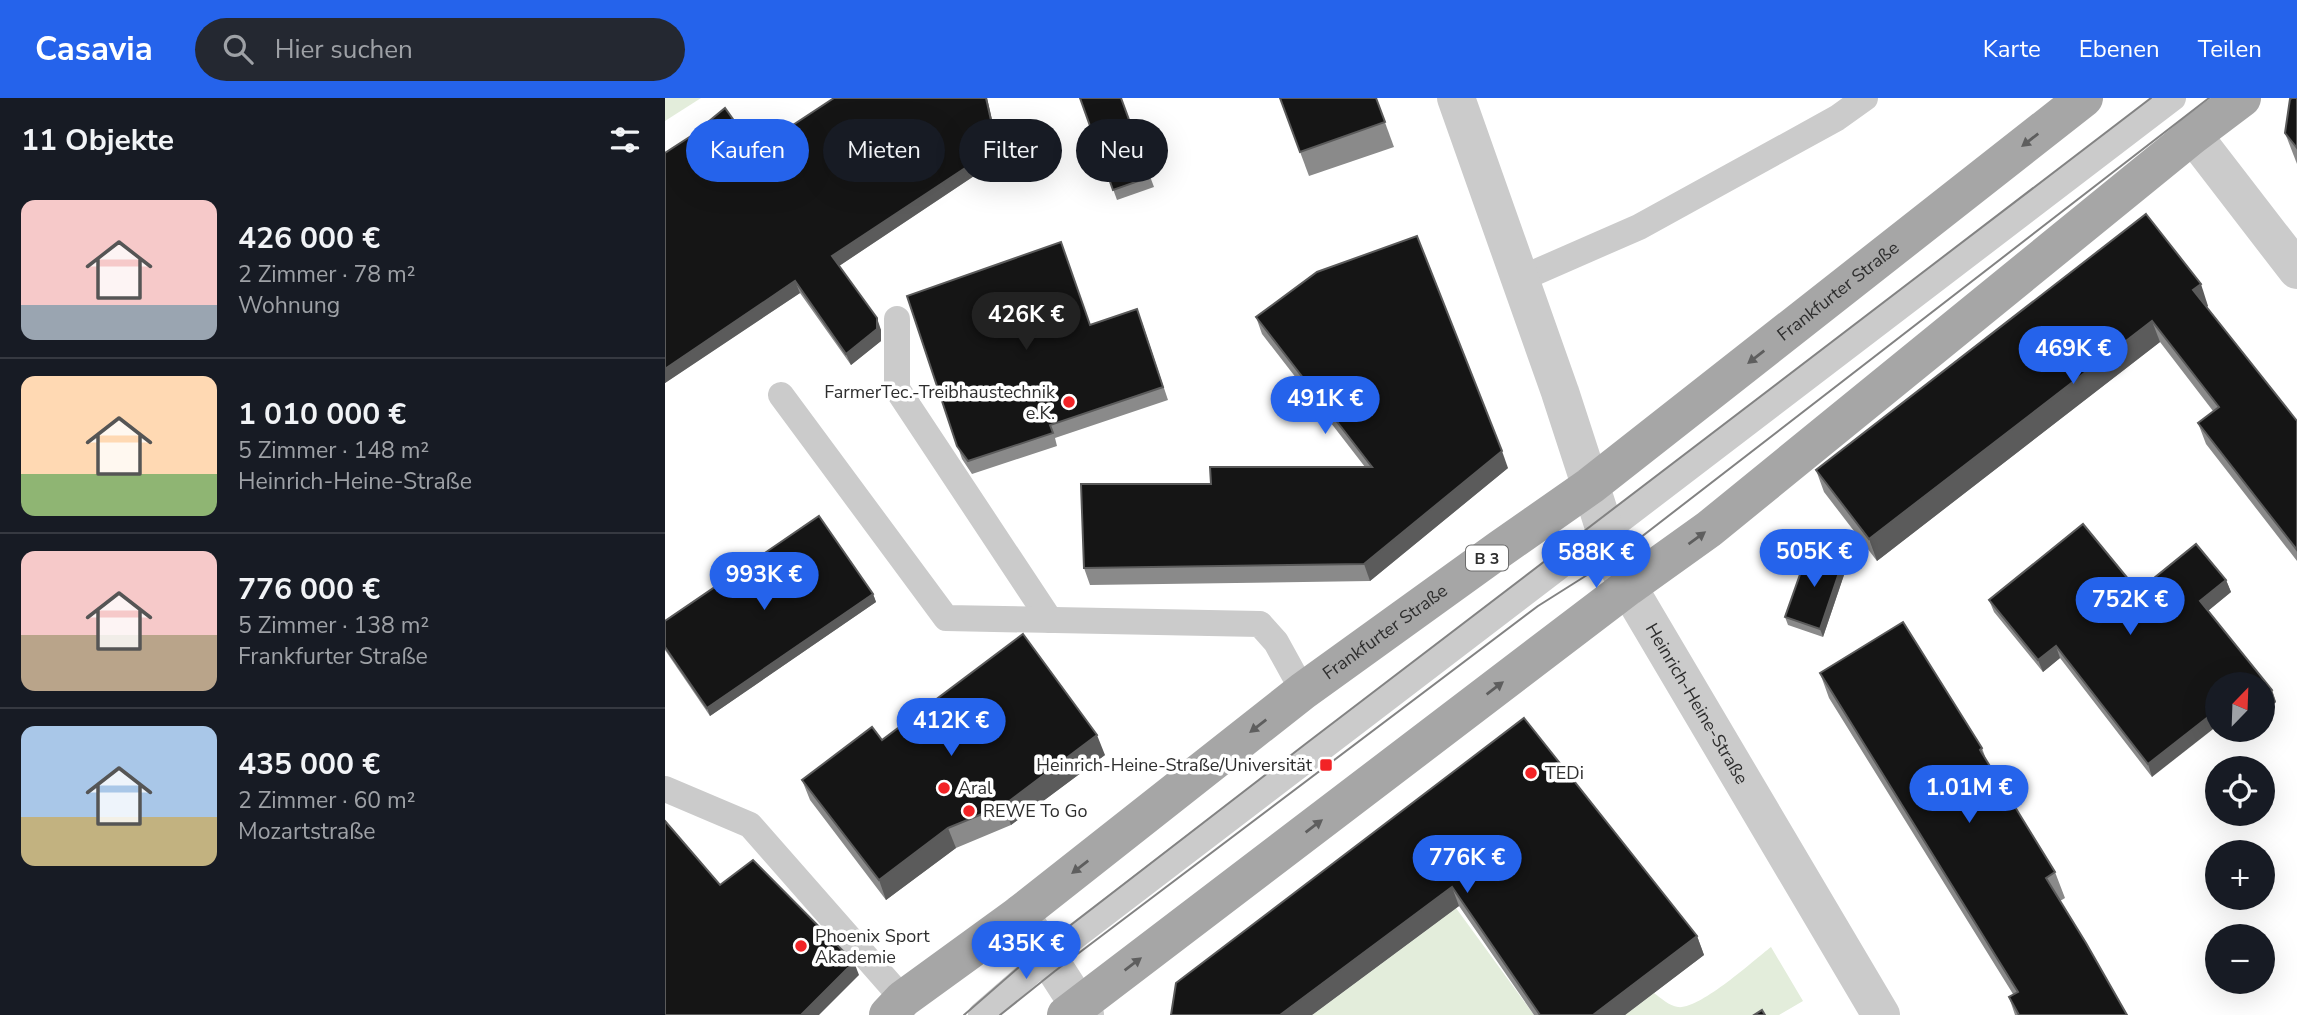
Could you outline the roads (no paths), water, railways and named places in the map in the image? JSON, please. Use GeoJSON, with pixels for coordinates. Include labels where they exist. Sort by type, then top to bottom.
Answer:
{"type":"FeatureCollection","features":[{"type":"Feature","properties":{"kind":"main road","name":"Frankfurter Straße"},"geometry":{"type":"LineString","coordinates":[[896,1007],[1020,914],[1303,691],[1590,486],[2084,98]]}},
{"type":"Feature","properties":{"kind":"main road"},"geometry":{"type":"LineString","coordinates":[[1076,1012],[1628,587],[1709,529],[2242,98]]}},
{"type":"Feature","properties":{"kind":"street","name":"Heinrich-Heine-Straße"},"geometry":{"type":"LineString","coordinates":[[1456,98],[1560,392],[1605,532],[1628,587],[1881,1015]]}},
{"type":"Feature","properties":{"kind":"street"},"geometry":{"type":"LineString","coordinates":[[2193,135],[2297,270]]}},
{"type":"Feature","properties":{"kind":"street"},"geometry":{"type":"LineString","coordinates":[[1020,914],[1076,1012]]}},
{"type":"Feature","properties":{"kind":"lane"},"geometry":{"type":"LineString","coordinates":[[1520,279],[1639,227],[1837,118],[1864,98]]}},
{"type":"Feature","properties":{"kind":"lane"},"geometry":{"type":"LineString","coordinates":[[981,1015],[1047,958],[2173,98]]}},
{"type":"Feature","properties":{"kind":"lane"},"geometry":{"type":"LineString","coordinates":[[897,319],[897,389],[1050,620]]}},
{"type":"Feature","properties":{"kind":"lane"},"geometry":{"type":"LineString","coordinates":[[781,395],[946,618],[1260,624],[1276,642],[1303,691]]}},
{"type":"Feature","properties":{"kind":"lane"},"geometry":{"type":"LineString","coordinates":[[665,789],[750,825],[896,1007]]}},
{"type":"Feature","properties":{"kind":"tram line"},"geometry":{"type":"LineString","coordinates":[[964,1015],[1041,948],[2151,98]]}},
{"type":"Feature","properties":{"kind":"tram line"},"geometry":{"type":"LineString","coordinates":[[1000,1015],[1538,606],[1614,558],[2209,98]]}},
{"type":"Feature","properties":{"kind":"place","name":"FarmerTec.-Treibhaustechnik e.K."},"geometry":{"type":"Point","coordinates":[1069,402]}},
{"type":"Feature","properties":{"kind":"place","name":"Heinrich-Heine-Straße/Universität"},"geometry":{"type":"Point","coordinates":[1326,765]}},
{"type":"Feature","properties":{"kind":"place","name":"TEDi"},"geometry":{"type":"Point","coordinates":[1531,773]}},
{"type":"Feature","properties":{"kind":"place","name":"Aral"},"geometry":{"type":"Point","coordinates":[944,788]}},
{"type":"Feature","properties":{"kind":"place","name":"REWE To Go"},"geometry":{"type":"Point","coordinates":[969,811]}},
{"type":"Feature","properties":{"kind":"place","name":"Phoenix Sport Akademie"},"geometry":{"type":"Point","coordinates":[801,946]}}]}
